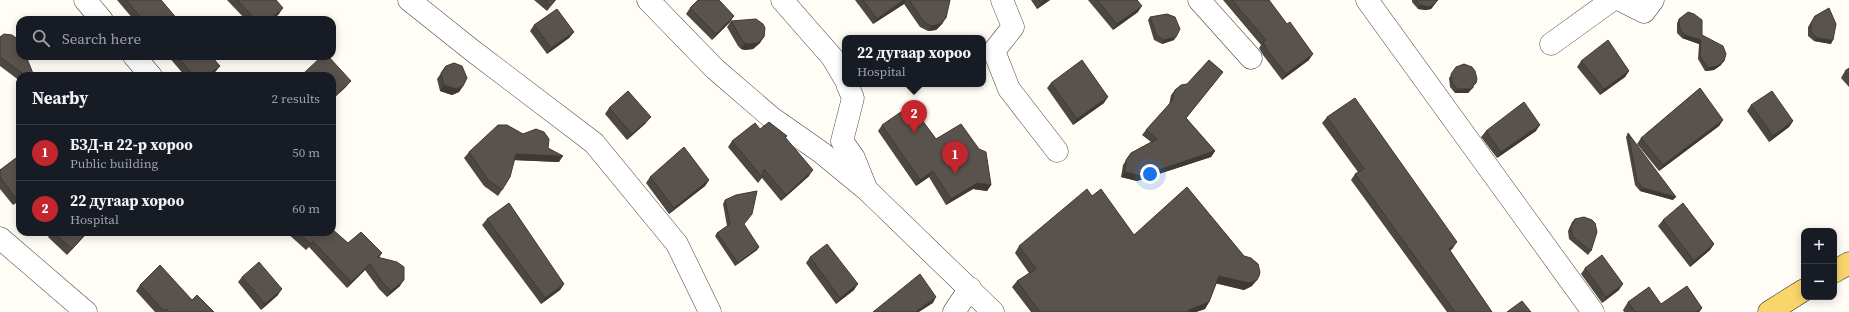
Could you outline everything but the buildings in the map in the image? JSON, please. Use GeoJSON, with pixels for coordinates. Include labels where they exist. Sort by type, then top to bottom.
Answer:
{"type":"FeatureCollection","features":[{"type":"Feature","properties":{"kind":"main road"},"geometry":{"type":"LineString","coordinates":[[1837,270],[1849,263]]}},
{"type":"Feature","properties":{"kind":"main road"},"geometry":{"type":"LineString","coordinates":[[1769,312],[1801,292]]}},
{"type":"Feature","properties":{"kind":"street"},"geometry":{"type":"LineString","coordinates":[[85,0],[99,16]]}},
{"type":"Feature","properties":{"kind":"street"},"geometry":{"type":"LineString","coordinates":[[409,0],[473,51],[594,143],[677,244],[710,312]]}},
{"type":"Feature","properties":{"kind":"street"},"geometry":{"type":"LineString","coordinates":[[648,0],[721,74],[772,118],[822,153],[867,190],[970,288],[993,312]]}},
{"type":"Feature","properties":{"kind":"street"},"geometry":{"type":"LineString","coordinates":[[782,0],[832,57],[842,74]]}},
{"type":"Feature","properties":{"kind":"street"},"geometry":{"type":"LineString","coordinates":[[1002,0],[1013,27],[994,51],[1009,89],[1057,151]]}},
{"type":"Feature","properties":{"kind":"street"},"geometry":{"type":"LineString","coordinates":[[1199,0],[1251,58]]}},
{"type":"Feature","properties":{"kind":"street"},"geometry":{"type":"LineString","coordinates":[[1367,0],[1593,312]]}},
{"type":"Feature","properties":{"kind":"street"},"geometry":{"type":"LineString","coordinates":[[1551,44],[1612,0]]}},
{"type":"Feature","properties":{"kind":"street"},"geometry":{"type":"LineString","coordinates":[[1620,0],[1644,12],[1653,0]]}},
{"type":"Feature","properties":{"kind":"street"},"geometry":{"type":"LineString","coordinates":[[137,60],[148,72]]}},
{"type":"Feature","properties":{"kind":"street"},"geometry":{"type":"LineString","coordinates":[[848,87],[853,98],[842,141],[854,158],[867,190]]}},
{"type":"Feature","properties":{"kind":"street"},"geometry":{"type":"LineString","coordinates":[[0,238],[86,312]]}},
{"type":"Feature","properties":{"kind":"street"},"geometry":{"type":"LineString","coordinates":[[954,312],[970,288]]}},
{"type":"Feature","properties":{"kind":"place","name":"22 дугаар хороо"},"geometry":{"type":"Point","coordinates":[914,133]}},
{"type":"Feature","properties":{"kind":"place","name":"БЗД-н 22-р хороо"},"geometry":{"type":"Point","coordinates":[955,174]}}]}
